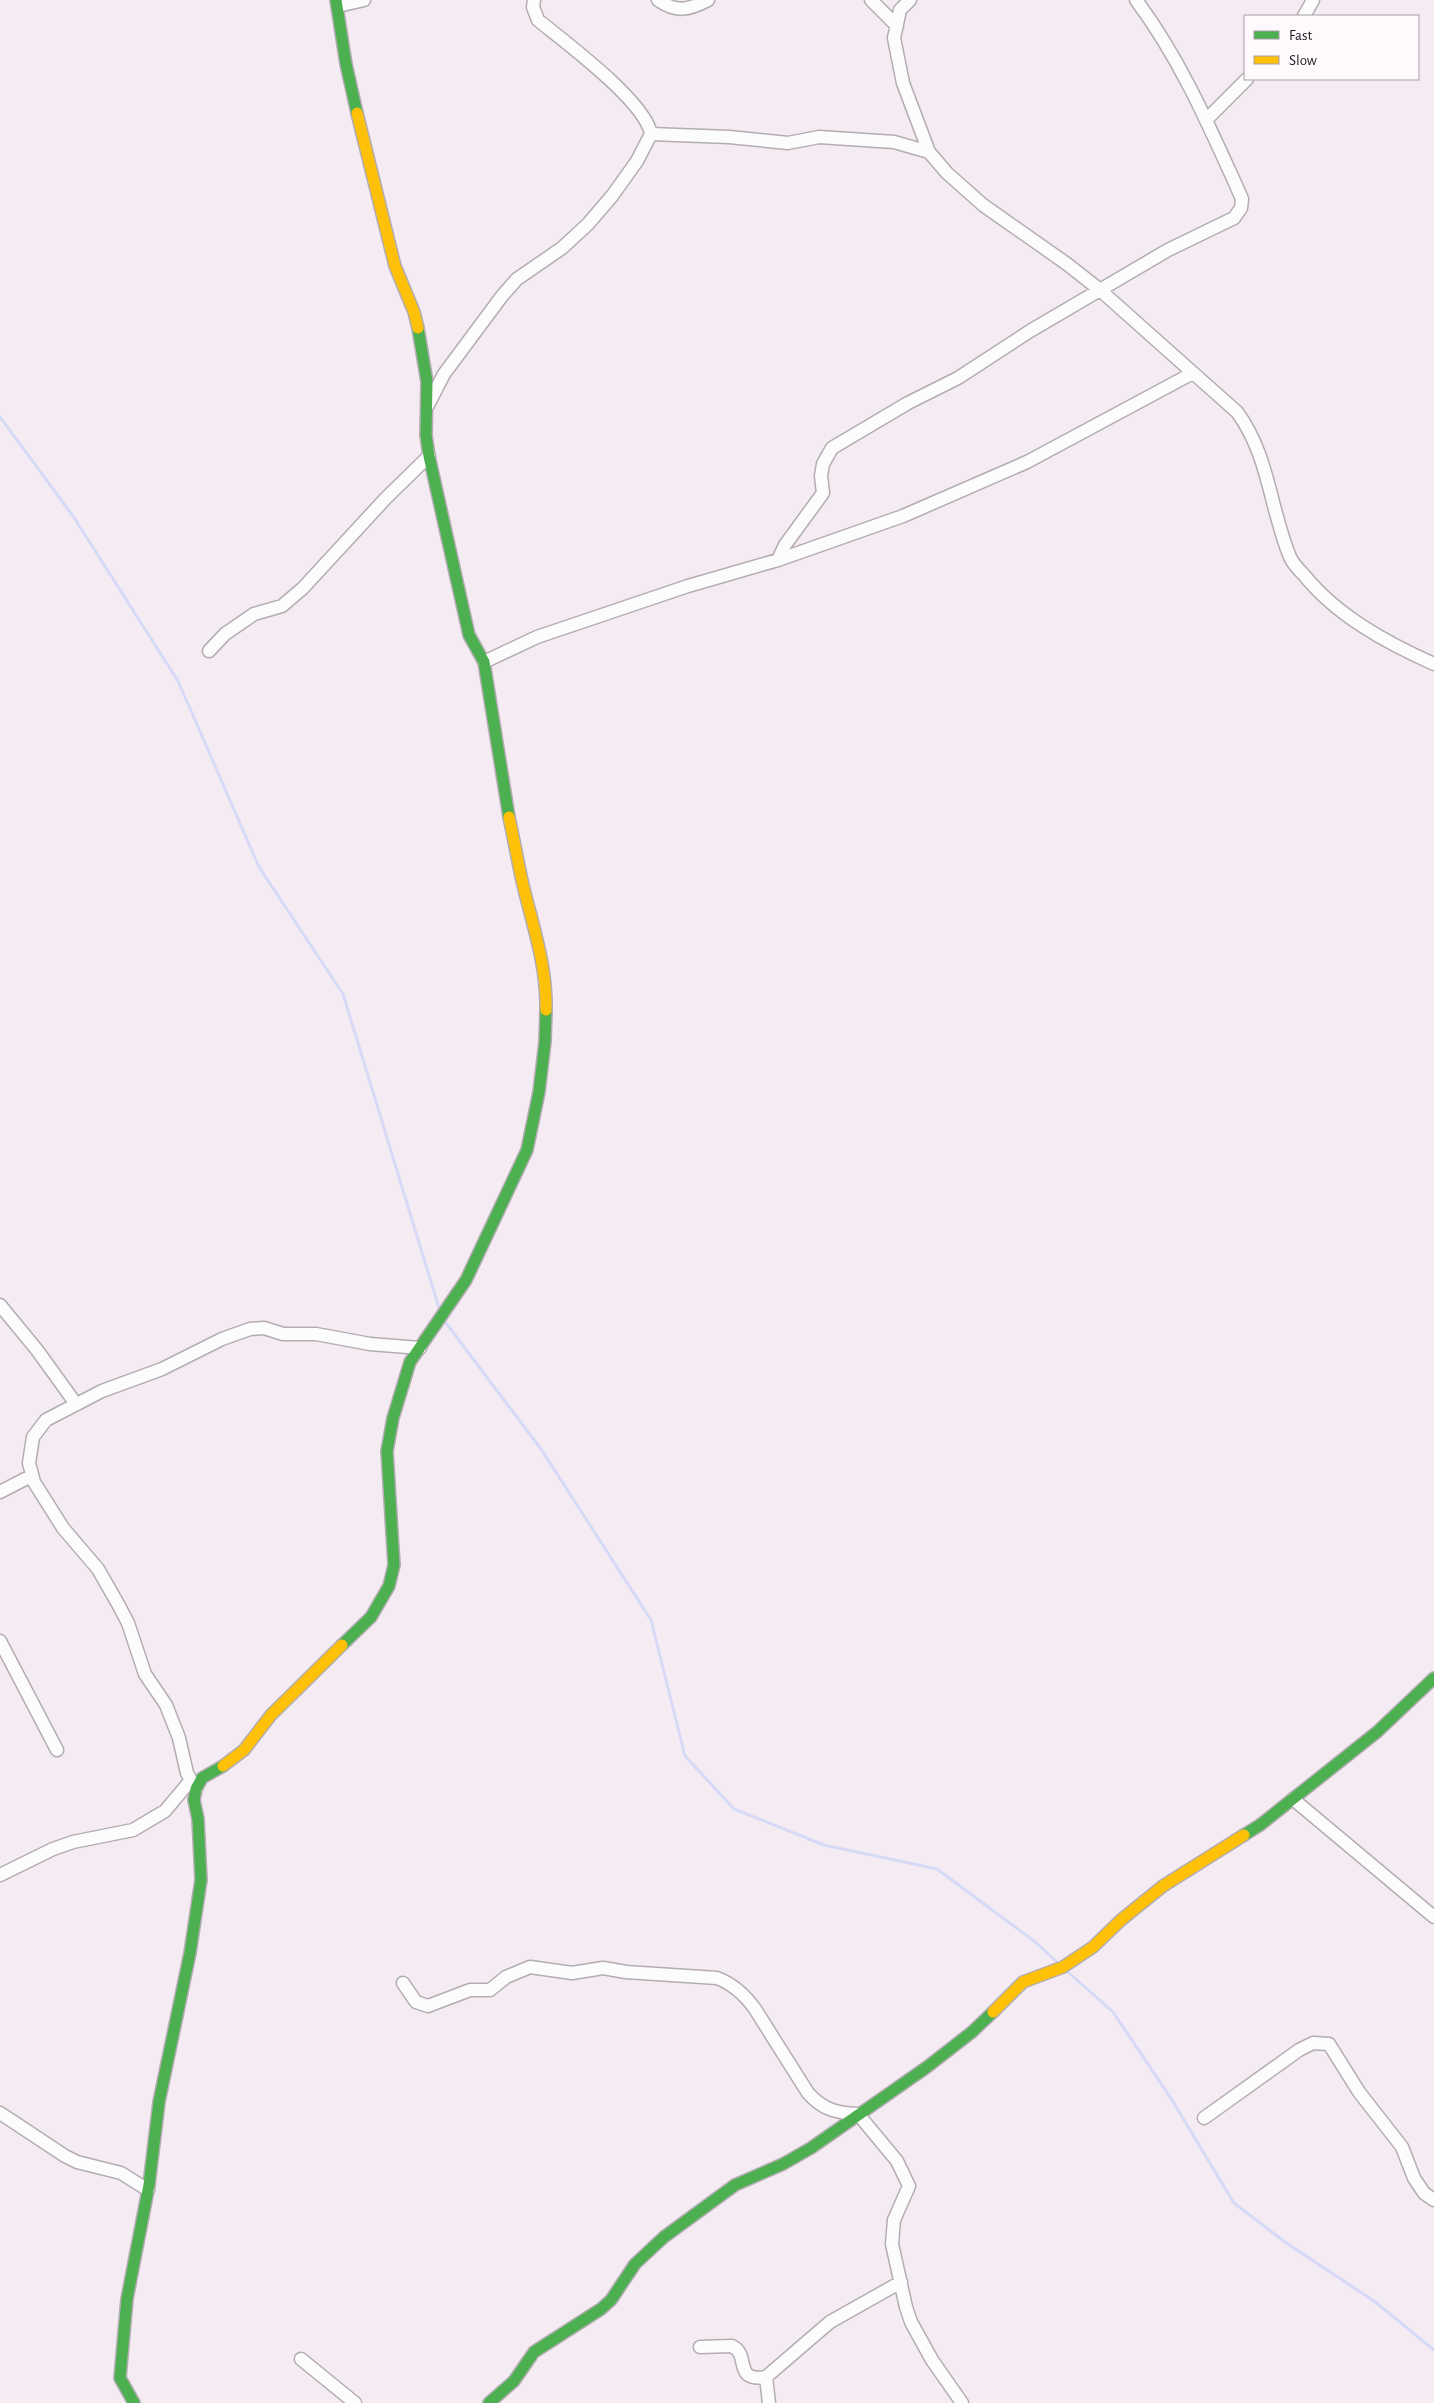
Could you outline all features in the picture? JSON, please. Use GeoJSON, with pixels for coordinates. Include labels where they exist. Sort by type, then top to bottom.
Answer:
{"type":"FeatureCollection","features":[{"type":"Feature","properties":{"kind":"street"},"geometry":{"type":"LineString","coordinates":[[0,1875],[53,1849],[73,1842],[133,1830],[165,1811],[194,1784],[232,1761],[244,1750],[271,1715],[371,1617],[381,1603],[389,1586],[394,1565],[388,1451],[393,1418],[401,1391],[410,1362],[466,1280],[527,1150],[539,1092],[545,1042],[546,993],[539,946],[523,885],[505,798],[484,662],[468,634],[429,456],[426,435],[428,405],[422,343],[414,312],[395,266],[346,64],[337,3],[364,0]]}},
{"type":"Feature","properties":{"kind":"street"},"geometry":{"type":"LineString","coordinates":[[428,405],[444,374],[502,296],[517,279],[562,248],[588,224],[612,196],[637,161],[651,134],[648,121],[621,90],[538,20],[533,7],[534,0]]}},
{"type":"Feature","properties":{"kind":"street"},"geometry":{"type":"LineString","coordinates":[[658,0],[665,5],[680,10],[693,8],[708,0]]}},
{"type":"Feature","properties":{"kind":"street"},"geometry":{"type":"LineString","coordinates":[[871,0],[897,26]]}},
{"type":"Feature","properties":{"kind":"street"},"geometry":{"type":"LineString","coordinates":[[910,0],[900,10],[894,38],[903,83],[928,152],[947,173],[982,205],[1059,258],[1100,290],[1191,374],[1237,412],[1246,424],[1262,458],[1290,559],[1315,589],[1343,612],[1394,646],[1434,664]]}},
{"type":"Feature","properties":{"kind":"street"},"geometry":{"type":"LineString","coordinates":[[778,560],[785,544],[823,493],[821,476],[823,464],[832,448],[908,403],[958,378],[1030,331],[1168,250],[1220,227],[1234,218],[1241,208],[1242,199],[1187,80],[1156,27],[1136,0]]}},
{"type":"Feature","properties":{"kind":"street"},"geometry":{"type":"LineString","coordinates":[[1305,15],[1313,0]]}},
{"type":"Feature","properties":{"kind":"street"},"geometry":{"type":"LineString","coordinates":[[1206,120],[1246,80]]}},
{"type":"Feature","properties":{"kind":"street"},"geometry":{"type":"LineString","coordinates":[[651,134],[729,137],[788,143],[819,137],[894,142],[928,152]]}},
{"type":"Feature","properties":{"kind":"street"},"geometry":{"type":"LineString","coordinates":[[484,662],[537,637],[688,586],[778,560],[903,516],[1027,462],[1191,374]]}},
{"type":"Feature","properties":{"kind":"street"},"geometry":{"type":"LineString","coordinates":[[209,651],[225,634],[254,614],[282,606],[296,594],[386,498],[429,456]]}},
{"type":"Feature","properties":{"kind":"street"},"geometry":{"type":"LineString","coordinates":[[0,1304],[37,1350],[76,1404]]}},
{"type":"Feature","properties":{"kind":"street"},"geometry":{"type":"LineString","coordinates":[[134,2403],[120,2378],[127,2299],[148,2190],[159,2102],[190,1953],[200,1880],[198,1819],[194,1800],[194,1784],[170,1715],[159,1693],[145,1674],[125,1617],[98,1569],[63,1528],[43,1499],[31,1476],[29,1463],[33,1438],[46,1420],[76,1404],[102,1391],[177,1363],[222,1338],[250,1329],[264,1328],[284,1334],[316,1334],[370,1344],[420,1348]]}},
{"type":"Feature","properties":{"kind":"street"},"geometry":{"type":"LineString","coordinates":[[0,1492],[31,1476]]}},
{"type":"Feature","properties":{"kind":"street"},"geometry":{"type":"LineString","coordinates":[[0,1641],[57,1750]]}},
{"type":"Feature","properties":{"kind":"street"},"geometry":{"type":"LineString","coordinates":[[489,2403],[514,2380],[530,2357],[545,2343],[601,2309],[611,2300],[635,2264],[664,2237],[735,2185],[805,2152],[928,2067],[972,2032],[1023,1982],[1037,1975],[1063,1967],[1071,1962],[1093,1947],[1121,1920],[1163,1886],[1260,1825],[1342,1757],[1377,1732],[1434,1678]]}},
{"type":"Feature","properties":{"kind":"street"},"geometry":{"type":"LineString","coordinates":[[1293,1799],[1434,1917]]}},
{"type":"Feature","properties":{"kind":"street"},"geometry":{"type":"LineString","coordinates":[[403,1983],[416,2002],[428,2006],[470,1990],[490,1990],[506,1977],[530,1967],[572,1973],[603,1968],[626,1972],[717,1978],[727,1982],[747,1999],[808,2094],[818,2104],[829,2110],[858,2114],[897,2161],[909,2186],[894,2220],[892,2244],[911,2322],[932,2360],[962,2403]]}},
{"type":"Feature","properties":{"kind":"street"},"geometry":{"type":"LineString","coordinates":[[1204,2118],[1299,2050],[1313,2043],[1329,2044],[1359,2092],[1402,2147],[1424,2193],[1434,2200]]}},
{"type":"Feature","properties":{"kind":"street"},"geometry":{"type":"LineString","coordinates":[[0,2113],[77,2162],[121,2174],[148,2190]]}},
{"type":"Feature","properties":{"kind":"street"},"geometry":{"type":"LineString","coordinates":[[700,2347],[732,2346],[740,2353],[744,2371],[748,2376],[766,2377],[830,2322],[901,2282]]}},
{"type":"Feature","properties":{"kind":"street"},"geometry":{"type":"LineString","coordinates":[[301,2359],[355,2403]]}},
{"type":"Feature","properties":{"kind":"street"},"geometry":{"type":"LineString","coordinates":[[766,2377],[769,2403]]}},
{"type":"Feature","properties":{"kind":"waterway"},"geometry":{"type":"LineString","coordinates":[[0,417],[73,516],[178,681],[259,867],[343,994],[439,1308]]}},
{"type":"Feature","properties":{"kind":"waterway"},"geometry":{"type":"LineString","coordinates":[[446,1323],[541,1449],[651,1620],[685,1756],[734,1809],[824,1845],[937,1869],[1034,1941],[1056,1961]]}},
{"type":"Feature","properties":{"kind":"waterway"},"geometry":{"type":"LineString","coordinates":[[1068,1972],[1113,2012],[1172,2100],[1234,2203],[1285,2242],[1374,2301],[1434,2350]]}},
{"type":"Feature","properties":{"kind":"traffic: fast"},"geometry":{"type":"LineString","coordinates":[[336,0],[346,64],[357,113]]}},
{"type":"Feature","properties":{"kind":"traffic: fast"},"geometry":{"type":"LineString","coordinates":[[418,328],[427,382],[426,435],[429,456],[469,635],[484,662],[509,817]]}},
{"type":"Feature","properties":{"kind":"traffic: fast"},"geometry":{"type":"LineString","coordinates":[[342,1645],[371,1617],[389,1586],[394,1565],[387,1451],[393,1418],[410,1362],[466,1280],[527,1150],[539,1092],[545,1042],[546,1010]]}},
{"type":"Feature","properties":{"kind":"traffic: fast"},"geometry":{"type":"LineString","coordinates":[[1244,1835],[1260,1825],[1377,1732],[1434,1678]]}},
{"type":"Feature","properties":{"kind":"traffic: fast"},"geometry":{"type":"LineString","coordinates":[[134,2403],[120,2378],[127,2299],[149,2185],[159,2102],[190,1953],[201,1880],[198,1819],[194,1800],[196,1789],[202,1778],[223,1766]]}},
{"type":"Feature","properties":{"kind":"traffic: fast"},"geometry":{"type":"LineString","coordinates":[[489,2403],[514,2381],[534,2352],[601,2309],[611,2300],[635,2264],[664,2237],[735,2185],[783,2164],[811,2148],[927,2067],[972,2032],[993,2012]]}},
{"type":"Feature","properties":{"kind":"traffic: slow"},"geometry":{"type":"LineString","coordinates":[[357,113],[395,266],[414,312],[418,328]]}},
{"type":"Feature","properties":{"kind":"traffic: slow"},"geometry":{"type":"LineString","coordinates":[[509,817],[542,962],[546,1010]]}},
{"type":"Feature","properties":{"kind":"traffic: slow"},"geometry":{"type":"LineString","coordinates":[[223,1766],[244,1750],[271,1715],[342,1645]]}},
{"type":"Feature","properties":{"kind":"traffic: slow"},"geometry":{"type":"LineString","coordinates":[[993,2012],[1023,1982],[1063,1967],[1093,1947],[1121,1920],[1163,1886],[1244,1835]]}}]}
